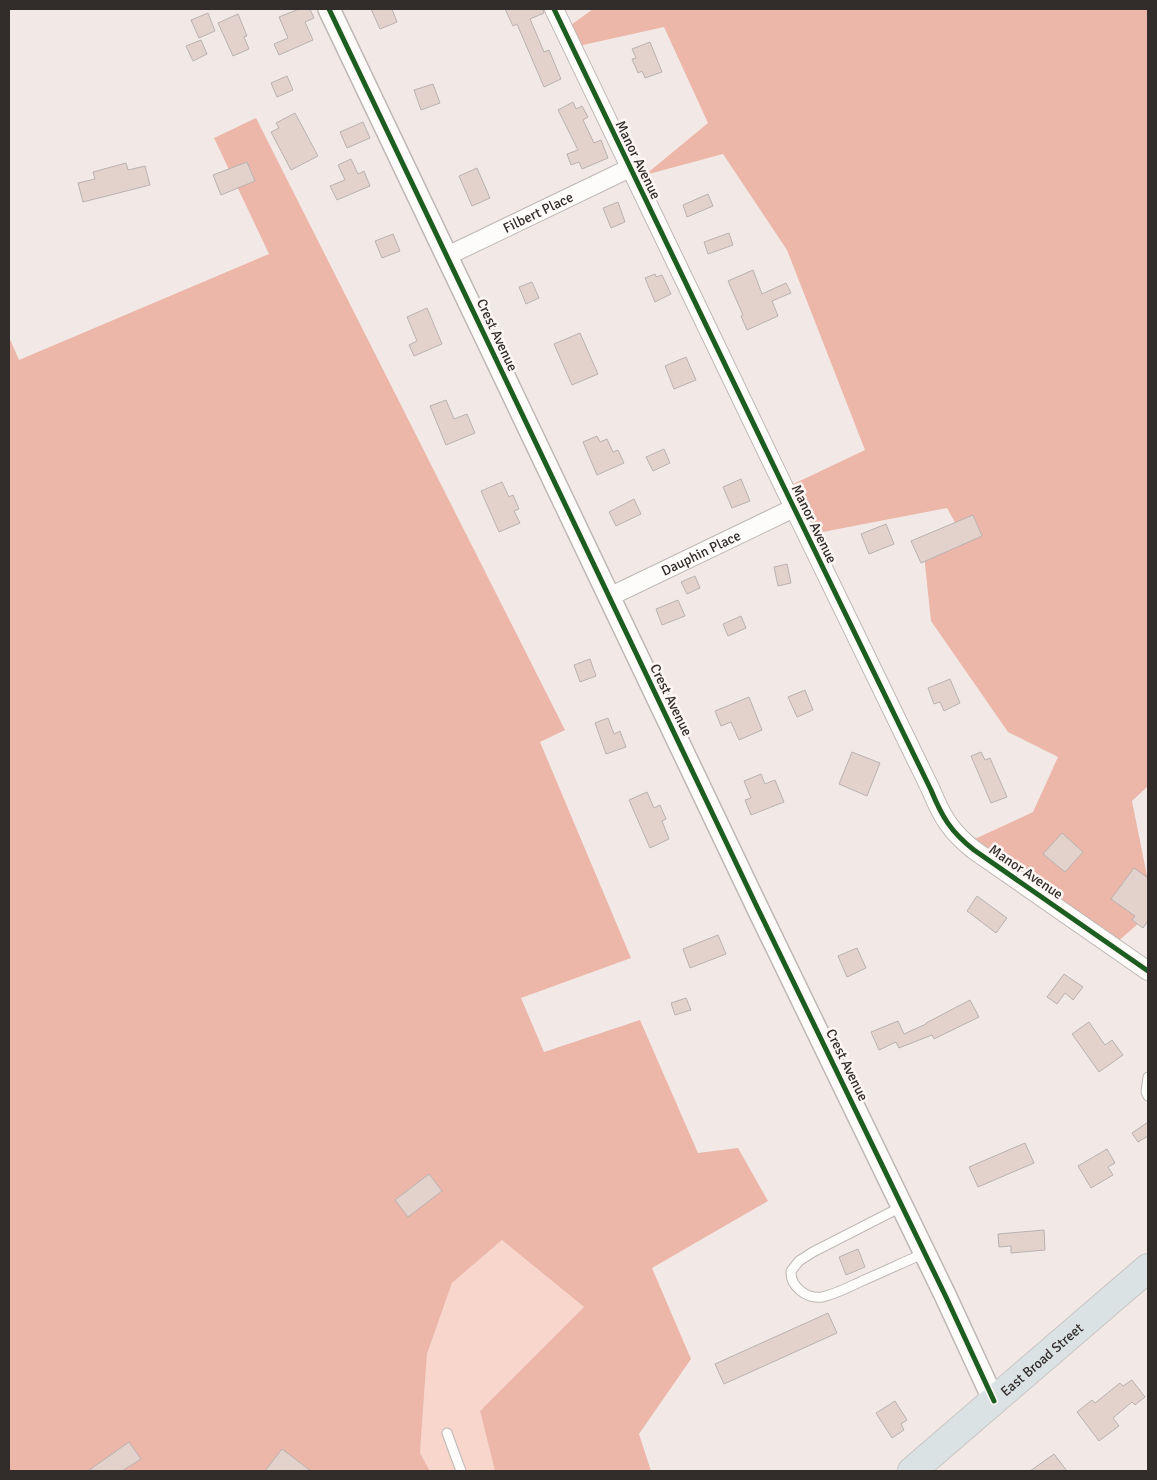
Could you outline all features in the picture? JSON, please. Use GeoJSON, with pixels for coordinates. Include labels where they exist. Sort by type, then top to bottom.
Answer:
{"type":"FeatureCollection","features":[{"type":"Feature","properties":{"kind":"main road","name":"East Broad Street"},"geometry":{"type":"LineString","coordinates":[[912,1471],[1148,1268]]}},
{"type":"Feature","properties":{"kind":"street","name":"Crest Avenue"},"geometry":{"type":"LineString","coordinates":[[329,9],[758,909],[925,1252],[994,1400]]}},
{"type":"Feature","properties":{"kind":"street","name":"Manor Avenue"},"geometry":{"type":"LineString","coordinates":[[554,9],[939,810],[959,838],[974,850],[1148,971]]}},
{"type":"Feature","properties":{"kind":"street","name":"Filbert Place"},"geometry":{"type":"LineString","coordinates":[[447,256],[630,168]]}},
{"type":"Feature","properties":{"kind":"street","name":"Dauphin Place"},"geometry":{"type":"LineString","coordinates":[[609,597],[794,508]]}},
{"type":"Feature","properties":{"kind":"lane"},"geometry":{"type":"LineString","coordinates":[[1148,1077],[1146,1092],[1148,1096]]}},
{"type":"Feature","properties":{"kind":"lane"},"geometry":{"type":"LineString","coordinates":[[903,1206],[799,1261],[791,1271],[792,1282],[810,1296],[820,1297],[836,1293],[925,1252]]}},
{"type":"Feature","properties":{"kind":"lane"},"geometry":{"type":"LineString","coordinates":[[447,1433],[461,1471]]}},
{"type":"Feature","properties":{"kind":"shaded area"},"geometry":{"type":"Polygon","coordinates":[[[593,9],[1148,9],[1148,786],[1132,801],[1148,881],[1148,915],[1107,951],[964,844],[1033,812],[1058,757],[1008,732],[931,621],[923,546],[957,526],[947,508],[807,535],[785,488],[865,450],[787,250],[723,154],[645,175],[708,123],[664,27],[574,47],[564,30],[593,9]]]}},
{"type":"Feature","properties":{"kind":"shaded area"},"geometry":{"type":"Polygon","coordinates":[[[256,118],[565,730],[540,742],[631,958],[521,998],[544,1052],[640,1020],[698,1153],[738,1148],[768,1201],[652,1268],[691,1359],[639,1434],[651,1471],[495,1471],[480,1411],[584,1307],[502,1240],[452,1283],[427,1354],[420,1453],[430,1471],[9,1471],[9,337],[19,360],[269,254],[214,138],[256,118]]]}},
{"type":"Feature","properties":{"kind":"shaded area"},"geometry":{"type":"Polygon","coordinates":[[[502,1240],[584,1307],[480,1411],[495,1471],[430,1471],[420,1453],[427,1354],[452,1283],[502,1240]]]}},
{"type":"Feature","properties":{"kind":"building"},"geometry":{"type":"Polygon","coordinates":[[[299,9],[310,9],[314,18],[305,22],[313,40],[279,55],[274,44],[288,38],[279,17],[299,9]]]}},
{"type":"Feature","properties":{"kind":"building"},"geometry":{"type":"Polygon","coordinates":[[[371,9],[392,9],[397,22],[380,29],[371,9]]]}},
{"type":"Feature","properties":{"kind":"building"},"geometry":{"type":"Polygon","coordinates":[[[505,9],[543,9],[544,13],[530,19],[544,52],[549,50],[561,79],[544,87],[517,24],[513,26],[505,9]]]}},
{"type":"Feature","properties":{"kind":"building"},"geometry":{"type":"Polygon","coordinates":[[[208,13],[215,31],[199,38],[191,20],[208,13]]]}},
{"type":"Feature","properties":{"kind":"building"},"geometry":{"type":"Polygon","coordinates":[[[238,14],[247,36],[244,37],[249,49],[233,56],[218,23],[238,14]]]}},
{"type":"Feature","properties":{"kind":"building"},"geometry":{"type":"Polygon","coordinates":[[[201,40],[207,54],[193,61],[186,46],[201,40]]]}},
{"type":"Feature","properties":{"kind":"building"},"geometry":{"type":"Polygon","coordinates":[[[650,42],[662,72],[645,78],[642,71],[638,73],[632,59],[636,58],[632,49],[650,42]]]}},
{"type":"Feature","properties":{"kind":"building"},"geometry":{"type":"Polygon","coordinates":[[[287,76],[293,90],[277,97],[271,83],[287,76]]]}},
{"type":"Feature","properties":{"kind":"building"},"geometry":{"type":"Polygon","coordinates":[[[433,84],[440,103],[421,110],[414,90],[433,84]]]}},
{"type":"Feature","properties":{"kind":"building"},"geometry":{"type":"Polygon","coordinates":[[[573,102],[576,109],[582,106],[588,117],[583,120],[594,143],[601,140],[608,158],[582,169],[579,162],[571,165],[567,154],[578,150],[558,110],[573,102]]]}},
{"type":"Feature","properties":{"kind":"building"},"geometry":{"type":"Polygon","coordinates":[[[295,113],[318,156],[291,170],[271,132],[279,128],[276,123],[295,113]]]}},
{"type":"Feature","properties":{"kind":"building"},"geometry":{"type":"Polygon","coordinates":[[[363,122],[370,138],[347,148],[340,132],[363,122]]]}},
{"type":"Feature","properties":{"kind":"building"},"geometry":{"type":"Polygon","coordinates":[[[351,159],[358,174],[364,171],[370,186],[337,200],[330,186],[345,180],[338,165],[351,159]]]}},
{"type":"Feature","properties":{"kind":"building"},"geometry":{"type":"Polygon","coordinates":[[[247,162],[255,181],[221,195],[213,175],[247,162]]]}},
{"type":"Feature","properties":{"kind":"building"},"geometry":{"type":"Polygon","coordinates":[[[126,163],[128,170],[145,166],[150,185],[83,202],[78,183],[95,179],[93,172],[126,163]]]}},
{"type":"Feature","properties":{"kind":"building"},"geometry":{"type":"Polygon","coordinates":[[[477,168],[490,198],[472,206],[459,176],[477,168]]]}},
{"type":"Feature","properties":{"kind":"building"},"geometry":{"type":"Polygon","coordinates":[[[708,194],[713,206],[687,217],[683,205],[708,194]]]}},
{"type":"Feature","properties":{"kind":"building"},"geometry":{"type":"Polygon","coordinates":[[[618,202],[625,222],[611,228],[603,208],[618,202]]]}},
{"type":"Feature","properties":{"kind":"building"},"geometry":{"type":"Polygon","coordinates":[[[729,233],[733,245],[708,254],[704,242],[729,233]]]}},
{"type":"Feature","properties":{"kind":"building"},"geometry":{"type":"Polygon","coordinates":[[[393,234],[400,251],[382,258],[375,241],[393,234]]]}},
{"type":"Feature","properties":{"kind":"building"},"geometry":{"type":"Polygon","coordinates":[[[753,270],[762,294],[786,283],[791,293],[772,301],[778,316],[747,330],[741,316],[743,315],[728,281],[753,270]]]}},
{"type":"Feature","properties":{"kind":"building"},"geometry":{"type":"Polygon","coordinates":[[[655,274],[656,277],[662,275],[671,294],[655,302],[645,278],[655,274]]]}},
{"type":"Feature","properties":{"kind":"building"},"geometry":{"type":"Polygon","coordinates":[[[532,282],[539,298],[526,304],[519,287],[532,282]]]}},
{"type":"Feature","properties":{"kind":"building"},"geometry":{"type":"Polygon","coordinates":[[[427,308],[442,344],[414,356],[409,345],[417,341],[407,317],[427,308]]]}},
{"type":"Feature","properties":{"kind":"building"},"geometry":{"type":"Polygon","coordinates":[[[580,333],[598,374],[572,385],[554,344],[580,333]]]}},
{"type":"Feature","properties":{"kind":"building"},"geometry":{"type":"Polygon","coordinates":[[[686,357],[696,380],[674,389],[665,366],[686,357]]]}},
{"type":"Feature","properties":{"kind":"building"},"geometry":{"type":"Polygon","coordinates":[[[446,400],[454,419],[467,414],[475,433],[446,445],[430,406],[446,400]]]}},
{"type":"Feature","properties":{"kind":"building"},"geometry":{"type":"Polygon","coordinates":[[[597,436],[600,442],[607,439],[613,452],[618,450],[624,463],[597,475],[583,442],[597,436]]]}},
{"type":"Feature","properties":{"kind":"building"},"geometry":{"type":"Polygon","coordinates":[[[664,449],[670,463],[653,471],[646,457],[664,449]]]}},
{"type":"Feature","properties":{"kind":"building"},"geometry":{"type":"Polygon","coordinates":[[[741,479],[750,501],[732,508],[723,487],[741,479]]]}},
{"type":"Feature","properties":{"kind":"building"},"geometry":{"type":"Polygon","coordinates":[[[502,482],[509,497],[513,495],[519,509],[514,511],[520,523],[499,532],[481,491],[502,482]]]}},
{"type":"Feature","properties":{"kind":"building"},"geometry":{"type":"Polygon","coordinates":[[[634,499],[641,514],[616,526],[609,512],[634,499]]]}},
{"type":"Feature","properties":{"kind":"building"},"geometry":{"type":"Polygon","coordinates":[[[973,515],[982,536],[921,563],[911,541],[973,515]]]}},
{"type":"Feature","properties":{"kind":"building"},"geometry":{"type":"Polygon","coordinates":[[[886,524],[894,544],[869,554],[861,534],[886,524]]]}},
{"type":"Feature","properties":{"kind":"building"},"geometry":{"type":"Polygon","coordinates":[[[787,564],[791,583],[778,586],[774,567],[787,564]]]}},
{"type":"Feature","properties":{"kind":"building"},"geometry":{"type":"Polygon","coordinates":[[[695,576],[700,588],[687,594],[681,582],[695,576]]]}},
{"type":"Feature","properties":{"kind":"building"},"geometry":{"type":"Polygon","coordinates":[[[678,600],[685,616],[662,625],[656,609],[678,600]]]}},
{"type":"Feature","properties":{"kind":"building"},"geometry":{"type":"Polygon","coordinates":[[[741,616],[746,628],[728,636],[723,624],[741,616]]]}},
{"type":"Feature","properties":{"kind":"building"},"geometry":{"type":"Polygon","coordinates":[[[590,659],[596,676],[580,682],[574,665],[590,659]]]}},
{"type":"Feature","properties":{"kind":"building"},"geometry":{"type":"Polygon","coordinates":[[[950,679],[960,703],[944,711],[940,702],[934,704],[928,688],[950,679]]]}},
{"type":"Feature","properties":{"kind":"building"},"geometry":{"type":"Polygon","coordinates":[[[805,690],[813,710],[797,717],[788,697],[805,690]]]}},
{"type":"Feature","properties":{"kind":"building"},"geometry":{"type":"Polygon","coordinates":[[[749,697],[762,730],[739,740],[731,722],[721,726],[715,711],[749,697]]]}},
{"type":"Feature","properties":{"kind":"building"},"geometry":{"type":"Polygon","coordinates":[[[608,718],[614,734],[620,731],[626,747],[606,754],[595,723],[608,718]]]}},
{"type":"Feature","properties":{"kind":"building"},"geometry":{"type":"Polygon","coordinates":[[[852,752],[880,763],[867,796],[839,784],[852,752]]]}},
{"type":"Feature","properties":{"kind":"building"},"geometry":{"type":"Polygon","coordinates":[[[981,752],[985,760],[990,758],[1007,797],[991,803],[971,756],[981,752]]]}},
{"type":"Feature","properties":{"kind":"building"},"geometry":{"type":"Polygon","coordinates":[[[761,774],[765,784],[775,780],[784,802],[751,815],[745,800],[751,798],[744,781],[761,774]]]}},
{"type":"Feature","properties":{"kind":"building"},"geometry":{"type":"Polygon","coordinates":[[[647,792],[654,808],[660,805],[666,819],[662,821],[669,839],[650,848],[629,800],[647,792]]]}},
{"type":"Feature","properties":{"kind":"building"},"geometry":{"type":"Polygon","coordinates":[[[1062,833],[1083,852],[1065,872],[1043,854],[1062,833]]]}},
{"type":"Feature","properties":{"kind":"building"},"geometry":{"type":"Polygon","coordinates":[[[1134,868],[1148,878],[1148,921],[1143,928],[1132,920],[1135,916],[1111,899],[1134,868]]]}},
{"type":"Feature","properties":{"kind":"building"},"geometry":{"type":"Polygon","coordinates":[[[977,896],[1007,918],[996,933],[967,911],[977,896]]]}},
{"type":"Feature","properties":{"kind":"building"},"geometry":{"type":"Polygon","coordinates":[[[718,935],[726,954],[690,968],[683,949],[718,935]]]}},
{"type":"Feature","properties":{"kind":"building"},"geometry":{"type":"Polygon","coordinates":[[[857,948],[866,968],[847,977],[838,956],[857,948]]]}},
{"type":"Feature","properties":{"kind":"building"},"geometry":{"type":"Polygon","coordinates":[[[1064,974],[1083,987],[1073,1000],[1065,993],[1057,1004],[1047,997],[1064,974]]]}},
{"type":"Feature","properties":{"kind":"building"},"geometry":{"type":"Polygon","coordinates":[[[686,998],[691,1010],[675,1015],[671,1003],[686,998]]]}},
{"type":"Feature","properties":{"kind":"building"},"geometry":{"type":"Polygon","coordinates":[[[970,1000],[979,1017],[934,1039],[932,1035],[899,1048],[896,1042],[879,1050],[871,1032],[898,1021],[904,1034],[970,1000]]]}},
{"type":"Feature","properties":{"kind":"building"},"geometry":{"type":"Polygon","coordinates":[[[1089,1022],[1105,1045],[1112,1040],[1123,1055],[1099,1072],[1072,1034],[1089,1022]]]}},
{"type":"Feature","properties":{"kind":"building"},"geometry":{"type":"Polygon","coordinates":[[[1148,1122],[1148,1136],[1138,1142],[1132,1133],[1148,1122]]]}},
{"type":"Feature","properties":{"kind":"building"},"geometry":{"type":"Polygon","coordinates":[[[1025,1143],[1034,1163],[978,1187],[969,1167],[1025,1143]]]}},
{"type":"Feature","properties":{"kind":"building"},"geometry":{"type":"Polygon","coordinates":[[[1107,1149],[1115,1163],[1108,1167],[1113,1175],[1091,1188],[1078,1166],[1107,1149]]]}},
{"type":"Feature","properties":{"kind":"building"},"geometry":{"type":"Polygon","coordinates":[[[429,1174],[442,1191],[408,1217],[395,1200],[429,1174]]]}},
{"type":"Feature","properties":{"kind":"building"},"geometry":{"type":"Polygon","coordinates":[[[1044,1230],[1045,1250],[1011,1253],[1011,1246],[999,1247],[998,1234],[1044,1230]]]}},
{"type":"Feature","properties":{"kind":"building"},"geometry":{"type":"Polygon","coordinates":[[[858,1249],[865,1267],[846,1275],[839,1257],[858,1249]]]}},
{"type":"Feature","properties":{"kind":"building"},"geometry":{"type":"Polygon","coordinates":[[[828,1313],[837,1333],[724,1384],[715,1364],[828,1313]]]}},
{"type":"Feature","properties":{"kind":"building"},"geometry":{"type":"Polygon","coordinates":[[[1132,1380],[1145,1397],[1135,1405],[1132,1402],[1113,1418],[1119,1426],[1099,1441],[1077,1412],[1092,1400],[1095,1403],[1120,1383],[1123,1386],[1132,1380]]]}},
{"type":"Feature","properties":{"kind":"building"},"geometry":{"type":"Polygon","coordinates":[[[895,1401],[907,1420],[901,1424],[904,1430],[892,1438],[876,1413],[895,1401]]]}},
{"type":"Feature","properties":{"kind":"building"},"geometry":{"type":"Polygon","coordinates":[[[129,1442],[141,1459],[122,1471],[88,1471],[129,1442]]]}},
{"type":"Feature","properties":{"kind":"building"},"geometry":{"type":"Polygon","coordinates":[[[282,1449],[311,1471],[265,1471],[282,1449]]]}},
{"type":"Feature","properties":{"kind":"building"},"geometry":{"type":"Polygon","coordinates":[[[1054,1454],[1067,1471],[1030,1471],[1054,1454]]]}},
{"type":"Feature","properties":{"kind":"cycle path"},"geometry":{"type":"LineString","coordinates":[[329,9],[758,909],[946,1297],[994,1401]]}},
{"type":"Feature","properties":{"kind":"cycle path"},"geometry":{"type":"LineString","coordinates":[[554,9],[943,816],[959,837],[974,850],[1148,971]]}}]}
